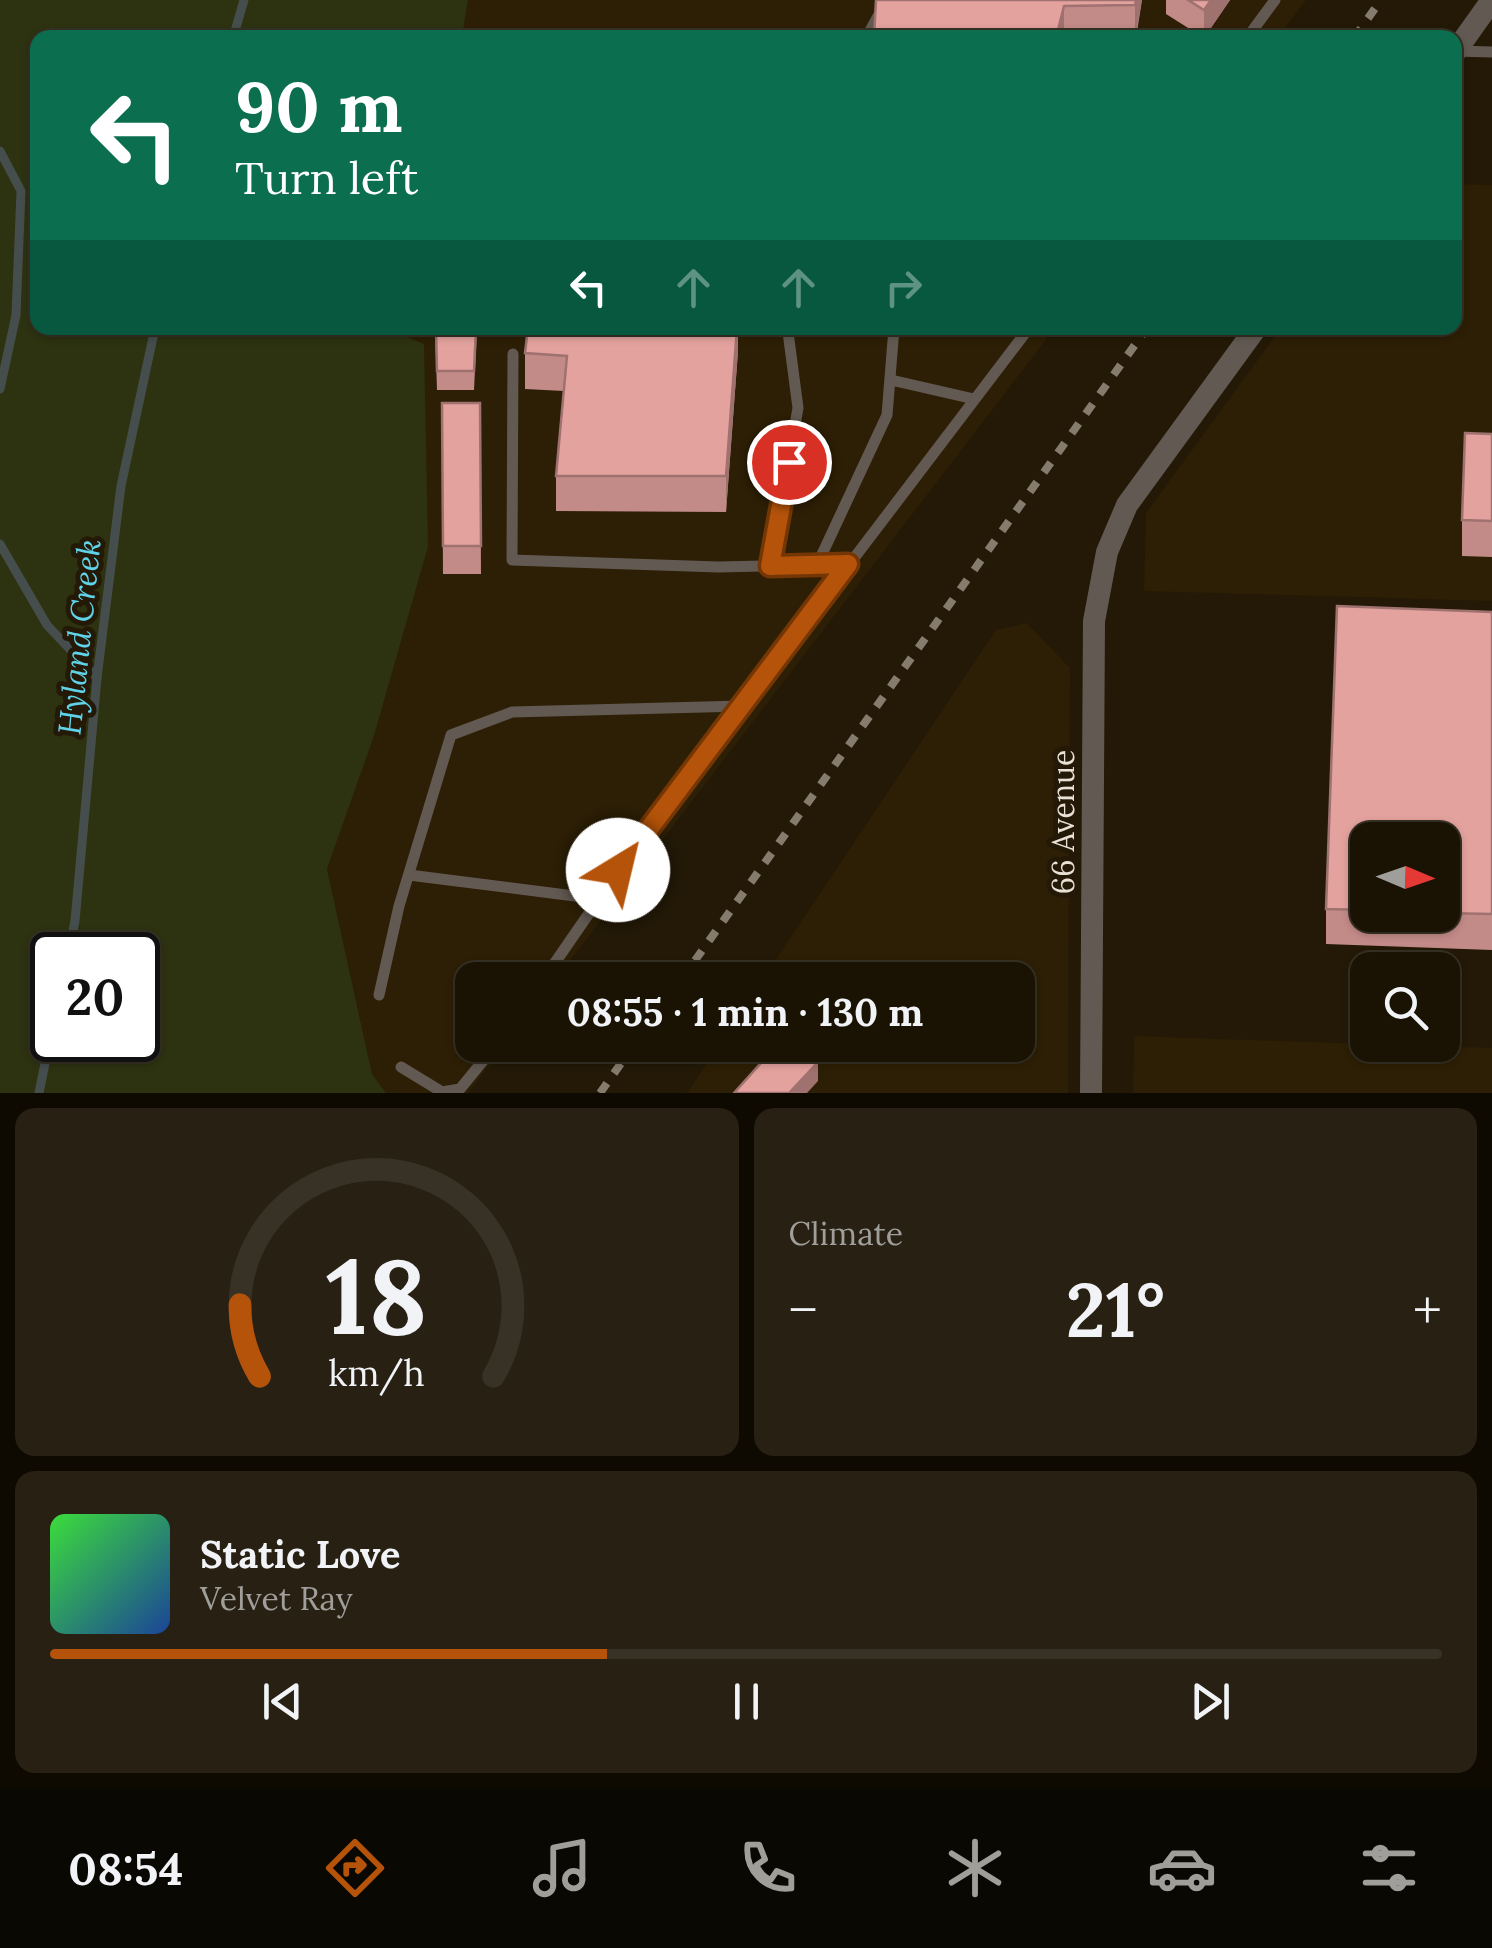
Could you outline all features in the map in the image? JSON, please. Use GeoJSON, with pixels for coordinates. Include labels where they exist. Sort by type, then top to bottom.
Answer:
{"type":"FeatureCollection","features":[{"type":"Feature","properties":{"kind":"street"},"geometry":{"type":"LineString","coordinates":[[1462,42],[1492,0]]}},
{"type":"Feature","properties":{"kind":"street","name":"66 Avenue"},"geometry":{"type":"LineString","coordinates":[[1091,1093],[1094,620],[1107,552],[1127,506],[1251,335]]}},
{"type":"Feature","properties":{"kind":"lane"},"geometry":{"type":"LineString","coordinates":[[871,30],[888,0]]}},
{"type":"Feature","properties":{"kind":"lane"},"geometry":{"type":"LineString","coordinates":[[1253,30],[1275,0]]}},
{"type":"Feature","properties":{"kind":"lane"},"geometry":{"type":"LineString","coordinates":[[1462,52],[1492,52]]}},
{"type":"Feature","properties":{"kind":"lane"},"geometry":{"type":"LineString","coordinates":[[770,566],[798,408],[788,335]]}},
{"type":"Feature","properties":{"kind":"lane"},"geometry":{"type":"LineString","coordinates":[[817,565],[888,415],[893,335]]}},
{"type":"Feature","properties":{"kind":"lane"},"geometry":{"type":"LineString","coordinates":[[554,962],[1023,335]]}},
{"type":"Feature","properties":{"kind":"lane"},"geometry":{"type":"LineString","coordinates":[[513,354],[512,560],[718,568],[848,564]]}},
{"type":"Feature","properties":{"kind":"lane"},"geometry":{"type":"LineString","coordinates":[[890,380],[974,399]]}},
{"type":"Feature","properties":{"kind":"lane"},"geometry":{"type":"LineString","coordinates":[[379,995],[409,875],[451,735],[512,712],[742,706]]}},
{"type":"Feature","properties":{"kind":"lane"},"geometry":{"type":"LineString","coordinates":[[409,875],[598,899]]}},
{"type":"Feature","properties":{"kind":"lane"},"geometry":{"type":"LineString","coordinates":[[401,1066],[442,1092],[460,1089],[482,1062]]}},
{"type":"Feature","properties":{"kind":"shaded area"},"geometry":{"type":"Polygon","coordinates":[[[468,0],[1306,0],[1283,30],[463,30],[468,0]]]}},
{"type":"Feature","properties":{"kind":"shaded area"},"geometry":{"type":"Polygon","coordinates":[[[1462,184],[1492,185],[1492,601],[1144,591],[1146,513],[1276,335],[1462,335],[1462,184]]]}},
{"type":"Feature","properties":{"kind":"shaded area"},"geometry":{"type":"Polygon","coordinates":[[[387,335],[1050,335],[569,962],[455,962],[455,1062],[492,1062],[468,1093],[386,1093],[372,1074],[327,869],[374,736],[428,547],[387,335]]]}},
{"type":"Feature","properties":{"kind":"shaded area"},"geometry":{"type":"Polygon","coordinates":[[[1027,623],[1070,668],[1068,1093],[687,1093],[708,1062],[1035,1062],[1035,962],[774,962],[996,630],[1027,623]]]}},
{"type":"Feature","properties":{"kind":"shaded area"},"geometry":{"type":"Polygon","coordinates":[[[1134,1036],[1350,1043],[1350,1062],[1460,1062],[1460,1047],[1492,1048],[1492,1093],[1133,1093],[1134,1036]]]}},
{"type":"Feature","properties":{"kind":"green space"},"geometry":{"type":"Polygon","coordinates":[[[0,0],[468,0],[463,30],[30,30],[30,335],[402,335],[424,344],[428,547],[374,736],[327,869],[372,1074],[386,1093],[0,1093],[0,0]]]}},
{"type":"Feature","properties":{"kind":"building"},"geometry":{"type":"Polygon","coordinates":[[[876,0],[1136,0],[1135,5],[1064,6],[1058,30],[874,30],[876,0]]]}},
{"type":"Feature","properties":{"kind":"building"},"geometry":{"type":"Polygon","coordinates":[[[1188,0],[1211,0],[1204,10],[1188,0]]]}},
{"type":"Feature","properties":{"kind":"building"},"geometry":{"type":"Polygon","coordinates":[[[436,335],[476,335],[474,371],[437,371],[436,335]]]}},
{"type":"Feature","properties":{"kind":"building"},"geometry":{"type":"Polygon","coordinates":[[[527,335],[736,335],[726,476],[556,476],[567,356],[525,353],[527,335]]]}},
{"type":"Feature","properties":{"kind":"building"},"geometry":{"type":"Polygon","coordinates":[[[442,403],[480,403],[481,546],[443,546],[442,403]]]}},
{"type":"Feature","properties":{"kind":"building"},"geometry":{"type":"Polygon","coordinates":[[[1465,433],[1492,434],[1492,521],[1462,520],[1465,433]]]}},
{"type":"Feature","properties":{"kind":"building"},"geometry":{"type":"Polygon","coordinates":[[[1337,606],[1492,612],[1492,914],[1460,913],[1460,822],[1350,822],[1350,910],[1326,909],[1337,606]]]}},
{"type":"Feature","properties":{"kind":"building"},"geometry":{"type":"Polygon","coordinates":[[[762,1062],[818,1062],[789,1093],[734,1093],[762,1062]]]}},
{"type":"Feature","properties":{"kind":"waterway","name":"Hyland Creek"},"geometry":{"type":"LineString","coordinates":[[235,30],[244,0]]}},
{"type":"Feature","properties":{"kind":"waterway"},"geometry":{"type":"LineString","coordinates":[[0,151],[21,191],[16,315],[0,389]]}},
{"type":"Feature","properties":{"kind":"waterway","name":"Hyland Creek"},"geometry":{"type":"LineString","coordinates":[[73,932],[97,678],[121,486],[153,335]]}},
{"type":"Feature","properties":{"kind":"waterway"},"geometry":{"type":"LineString","coordinates":[[0,544],[47,625],[97,678]]}},
{"type":"Feature","properties":{"kind":"waterway","name":"Hyland Creek"},"geometry":{"type":"LineString","coordinates":[[39,1093],[45,1062]]}},
{"type":"Feature","properties":{"kind":"railway"},"geometry":{"type":"LineString","coordinates":[[1360,30],[1381,0]]}},
{"type":"Feature","properties":{"kind":"railway"},"geometry":{"type":"LineString","coordinates":[[694,962],[1142,335]]}},
{"type":"Feature","properties":{"kind":"railway"},"geometry":{"type":"LineString","coordinates":[[600,1093],[622,1062]]}},
{"type":"Feature","properties":{"kind":"route"},"geometry":{"type":"LineString","coordinates":[[618,870],[848,564],[770,566],[789,462]]}}]}
